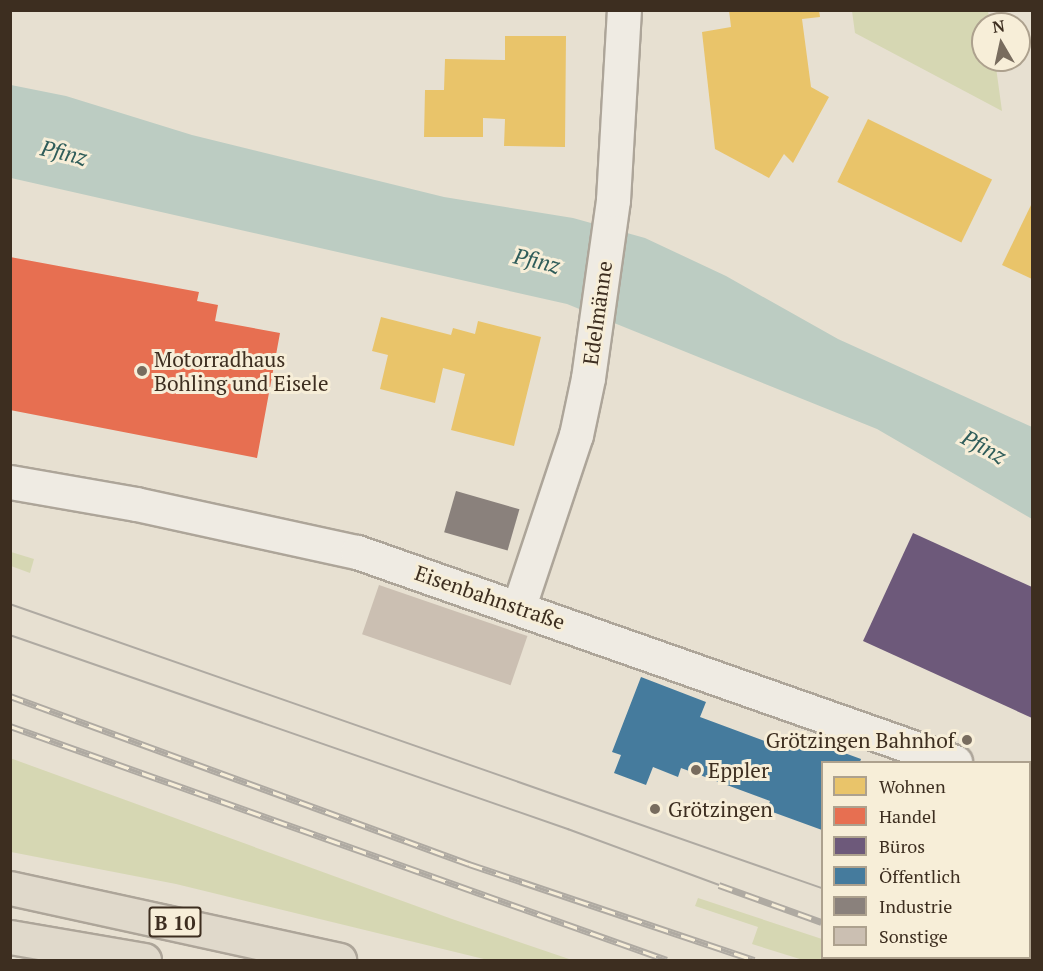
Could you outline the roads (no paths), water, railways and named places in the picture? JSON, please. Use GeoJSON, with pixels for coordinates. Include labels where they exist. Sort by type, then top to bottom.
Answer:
{"type":"FeatureCollection","features":[{"type":"Feature","properties":{"kind":"highway","name":"B 10"},"geometry":{"type":"LineString","coordinates":[[10,888],[339,960]]}},
{"type":"Feature","properties":{"kind":"highway","name":"B 10"},"geometry":{"type":"LineString","coordinates":[[10,937],[144,960]]}},
{"type":"Feature","properties":{"kind":"street","name":"Edelmänne"},"geometry":{"type":"LineString","coordinates":[[519,606],[576,435],[596,328],[610,223],[624,10]]}},
{"type":"Feature","properties":{"kind":"street","name":"Eisenbahnstraße"},"geometry":{"type":"LineString","coordinates":[[10,482],[136,504],[357,552],[519,606],[952,761]]}},
{"type":"Feature","properties":{"kind":"water","name":"Pfinz"},"geometry":{"type":"Polygon","coordinates":[[[11,85],[66,96],[192,135],[444,197],[573,218],[645,238],[726,276],[838,339],[1032,427],[1032,519],[877,429],[567,304],[11,178],[11,85]]]}},
{"type":"Feature","properties":{"kind":"tram line"},"geometry":{"type":"LineString","coordinates":[[10,604],[821,888]]}},
{"type":"Feature","properties":{"kind":"tram line"},"geometry":{"type":"LineString","coordinates":[[10,635],[568,829],[719,885]]}},
{"type":"Feature","properties":{"kind":"railway"},"geometry":{"type":"LineString","coordinates":[[10,696],[469,864],[754,960]]}},
{"type":"Feature","properties":{"kind":"railway"},"geometry":{"type":"LineString","coordinates":[[10,726],[667,960]]}},
{"type":"Feature","properties":{"kind":"railway"},"geometry":{"type":"LineString","coordinates":[[719,885],[821,922]]}},
{"type":"Feature","properties":{"kind":"railway"},"geometry":{"type":"LineString","coordinates":[[930,959],[935,960]]}},
{"type":"Feature","properties":{"kind":"place","name":"Motorradhaus Bohling und Eisele"},"geometry":{"type":"Point","coordinates":[142,371]}},
{"type":"Feature","properties":{"kind":"place","name":"Grötzingen Bahnhof"},"geometry":{"type":"Point","coordinates":[967,740]}},
{"type":"Feature","properties":{"kind":"place","name":"Eppler"},"geometry":{"type":"Point","coordinates":[696,770]}},
{"type":"Feature","properties":{"kind":"place","name":"Grötzingen"},"geometry":{"type":"Point","coordinates":[655,809]}}]}
